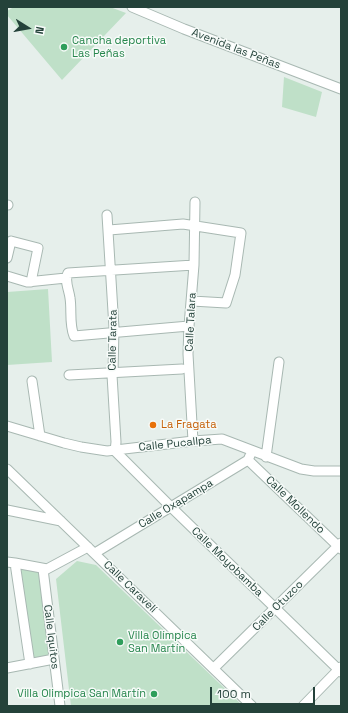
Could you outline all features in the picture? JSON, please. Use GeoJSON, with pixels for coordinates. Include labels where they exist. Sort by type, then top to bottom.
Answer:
{"type":"FeatureCollection","features":[{"type":"Feature","properties":{"kind":"street","name":"Avenida las Peñas"},"geometry":{"type":"LineString","coordinates":[[132,7],[184,30],[341,89]]}},
{"type":"Feature","properties":{"kind":"street","name":"Calle Talara"},"geometry":{"type":"LineString","coordinates":[[193,441],[188,354],[194,265],[195,202]]}},
{"type":"Feature","properties":{"kind":"street","name":"Calle Tarata"},"geometry":{"type":"LineString","coordinates":[[107,215],[114,332],[112,375],[116,442],[115,451]]}},
{"type":"Feature","properties":{"kind":"street"},"geometry":{"type":"LineString","coordinates":[[108,230],[178,225],[241,233],[234,275],[226,303],[192,301]]}},
{"type":"Feature","properties":{"kind":"street"},"geometry":{"type":"LineString","coordinates":[[7,258],[12,241],[38,248],[31,282]]}},
{"type":"Feature","properties":{"kind":"street"},"geometry":{"type":"LineString","coordinates":[[189,326],[73,335],[70,315],[71,300],[66,278],[68,273],[111,272],[194,265]]}},
{"type":"Feature","properties":{"kind":"street"},"geometry":{"type":"LineString","coordinates":[[7,276],[27,282],[66,278]]}},
{"type":"Feature","properties":{"kind":"street"},"geometry":{"type":"LineString","coordinates":[[266,456],[279,362]]}},
{"type":"Feature","properties":{"kind":"street"},"geometry":{"type":"LineString","coordinates":[[69,375],[182,369]]}},
{"type":"Feature","properties":{"kind":"street"},"geometry":{"type":"LineString","coordinates":[[32,381],[40,436]]}},
{"type":"Feature","properties":{"kind":"street","name":"Calle Pucallpa"},"geometry":{"type":"LineString","coordinates":[[7,426],[81,447],[115,451],[193,441],[222,439],[301,468],[314,471],[341,471]]}},
{"type":"Feature","properties":{"kind":"street","name":"Calle Moyobamba"},"geometry":{"type":"LineString","coordinates":[[115,451],[275,608],[340,669]]}},
{"type":"Feature","properties":{"kind":"street"},"geometry":{"type":"LineString","coordinates":[[248,460],[252,451]]}},
{"type":"Feature","properties":{"kind":"street","name":"Calle Oxapampa"},"geometry":{"type":"LineString","coordinates":[[43,569],[47,569],[92,550],[171,507],[248,460]]}},
{"type":"Feature","properties":{"kind":"street","name":"Calle Mollendo"},"geometry":{"type":"LineString","coordinates":[[248,460],[340,546]]}},
{"type":"Feature","properties":{"kind":"street","name":"Calle Caravelí"},"geometry":{"type":"LineString","coordinates":[[7,469],[252,706]]}},
{"type":"Feature","properties":{"kind":"street"},"geometry":{"type":"LineString","coordinates":[[7,510],[61,521]]}},
{"type":"Feature","properties":{"kind":"street","name":"Calle Otuzco"},"geometry":{"type":"LineString","coordinates":[[214,668],[340,546]]}},
{"type":"Feature","properties":{"kind":"street"},"geometry":{"type":"LineString","coordinates":[[30,664],[11,562],[43,569]]}},
{"type":"Feature","properties":{"kind":"street","name":"Calle Iquitos"},"geometry":{"type":"LineString","coordinates":[[43,569],[60,706]]}},
{"type":"Feature","properties":{"kind":"street"},"geometry":{"type":"LineString","coordinates":[[7,668],[54,659]]}},
{"type":"Feature","properties":{"kind":"street"},"geometry":{"type":"LineString","coordinates":[[303,706],[340,669]]}},
{"type":"Feature","properties":{"kind":"green space","name":"Cancha deportiva Las Peñas"},"geometry":{"type":"Polygon","coordinates":[[[14,7],[110,7],[126,13],[62,80],[7,15],[7,11],[14,7]]]}},
{"type":"Feature","properties":{"kind":"green space"},"geometry":{"type":"Polygon","coordinates":[[[284,77],[322,92],[316,117],[282,107],[284,77]]]}},
{"type":"Feature","properties":{"kind":"green space"},"geometry":{"type":"Polygon","coordinates":[[[48,289],[52,362],[7,365],[7,292],[48,289]]]}},
{"type":"Feature","properties":{"kind":"green space","name":"Villa Olímpica San Martín"},"geometry":{"type":"Polygon","coordinates":[[[77,561],[96,565],[243,706],[71,706],[56,579],[77,561]]]}},
{"type":"Feature","properties":{"kind":"green space"},"geometry":{"type":"Polygon","coordinates":[[[17,566],[39,571],[51,656],[34,661],[17,566]]]}},
{"type":"Feature","properties":{"kind":"place","name":"Cancha deportiva Las Peñas"},"geometry":{"type":"Point","coordinates":[64,47]}},
{"type":"Feature","properties":{"kind":"place","name":"La Fragata"},"geometry":{"type":"Point","coordinates":[153,425]}},
{"type":"Feature","properties":{"kind":"place","name":"Villa Olímpica San Martín"},"geometry":{"type":"Point","coordinates":[120,642]}},
{"type":"Feature","properties":{"kind":"place","name":"Villa Olimpica San Martín"},"geometry":{"type":"Point","coordinates":[154,694]}}]}
